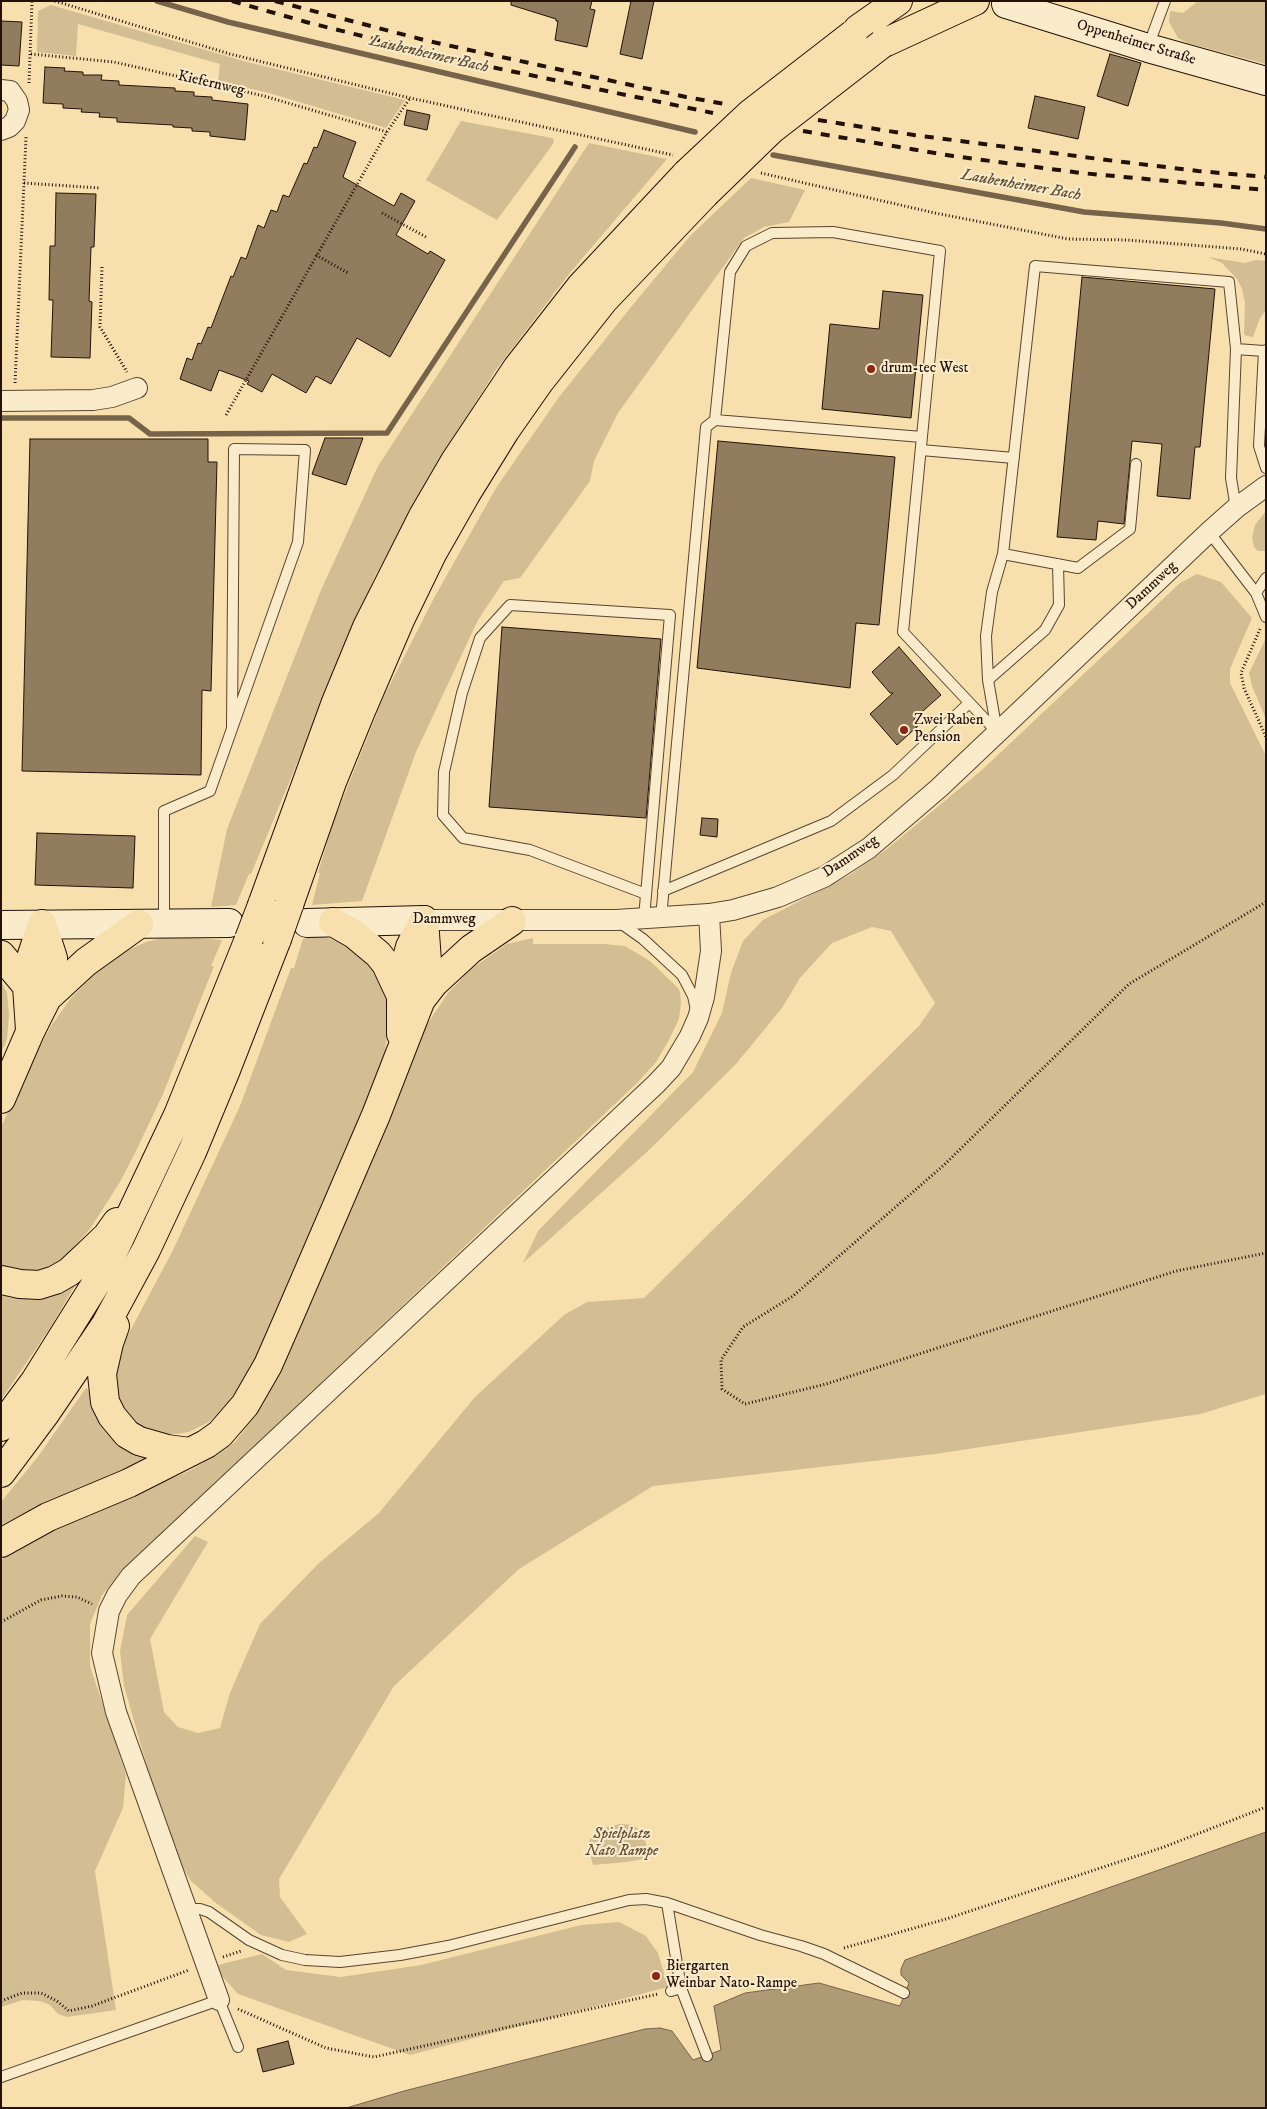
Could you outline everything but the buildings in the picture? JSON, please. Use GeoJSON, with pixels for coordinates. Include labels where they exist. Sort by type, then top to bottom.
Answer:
{"type":"FeatureCollection","features":[{"type":"Feature","properties":{"kind":"highway"},"geometry":{"type":"LineString","coordinates":[[858,29],[887,1]]}},
{"type":"Feature","properties":{"kind":"highway"},"geometry":{"type":"LineString","coordinates":[[1,1427],[35,1381],[105,1269],[151,1173],[204,1054],[239,931],[262,905],[343,686],[367,627],[422,516],[455,461],[517,368],[680,165],[751,113],[858,29],[898,1]]}},
{"type":"Feature","properties":{"kind":"highway"},"geometry":{"type":"LineString","coordinates":[[1,1473],[46,1414],[106,1324],[146,1250],[192,1152],[277,939],[310,917],[332,782],[368,692],[400,620],[433,552],[466,494],[520,410],[604,300],[705,194],[771,130],[882,44],[945,1]]}},
{"type":"Feature","properties":{"kind":"highway"},"geometry":{"type":"LineString","coordinates":[[882,44],[975,1]]}},
{"type":"Feature","properties":{"kind":"highway"},"geometry":{"type":"LineString","coordinates":[[310,917],[354,934],[378,954],[410,999]]}},
{"type":"Feature","properties":{"kind":"highway"},"geometry":{"type":"LineString","coordinates":[[1,1543],[48,1517],[129,1482],[190,1452],[220,1434],[245,1405],[268,1365],[376,1115],[402,1045],[410,999],[410,947],[424,920]]}},
{"type":"Feature","properties":{"kind":"highway"},"geometry":{"type":"LineString","coordinates":[[410,999],[434,983],[471,949],[512,921]]}},
{"type":"Feature","properties":{"kind":"highway"},"geometry":{"type":"LineString","coordinates":[[1,1099],[30,1032],[37,992],[51,981],[53,958],[42,924]]}},
{"type":"Feature","properties":{"kind":"highway"},"geometry":{"type":"LineString","coordinates":[[37,992],[152,924]]}},
{"type":"Feature","properties":{"kind":"highway"},"geometry":{"type":"LineString","coordinates":[[1,955],[37,992]]}},
{"type":"Feature","properties":{"kind":"highway"},"geometry":{"type":"LineString","coordinates":[[1,1280],[39,1286],[69,1272],[107,1236],[151,1173]]}},
{"type":"Feature","properties":{"kind":"highway"},"geometry":{"type":"LineString","coordinates":[[146,1250],[109,1343],[102,1374],[105,1402],[112,1416],[127,1434],[139,1441],[166,1450],[190,1452]]}},
{"type":"Feature","properties":{"kind":"street","name":"Oppenheimer Straße"},"geometry":{"type":"LineString","coordinates":[[1006,4],[1148,48],[1266,81]]}},
{"type":"Feature","properties":{"kind":"street"},"geometry":{"type":"LineString","coordinates":[[1,90],[10,91],[17,101],[19,110],[15,121],[9,127],[1,130]]}},
{"type":"Feature","properties":{"kind":"street"},"geometry":{"type":"LineString","coordinates":[[8,401],[93,400],[112,397],[137,388]]}},
{"type":"Feature","properties":{"kind":"street","name":"Dammweg"},"geometry":{"type":"LineString","coordinates":[[310,917],[512,921],[652,918],[709,914],[756,904],[800,889],[846,864],[869,848],[912,812],[1209,532],[1236,508],[1266,486]]}},
{"type":"Feature","properties":{"kind":"street"},"geometry":{"type":"LineString","coordinates":[[219,2000],[116,1712],[102,1653],[109,1612],[117,1595],[131,1576],[656,1084],[681,1054],[698,1018],[710,965],[709,914]]}},
{"type":"Feature","properties":{"kind":"street"},"geometry":{"type":"LineString","coordinates":[[1,925],[152,924],[239,931]]}},
{"type":"Feature","properties":{"kind":"lane"},"geometry":{"type":"LineString","coordinates":[[1148,48],[1166,1]]}},
{"type":"Feature","properties":{"kind":"lane"},"geometry":{"type":"LineString","coordinates":[[715,420],[730,272],[746,246],[772,234],[833,232],[940,251],[903,632],[997,732]]}},
{"type":"Feature","properties":{"kind":"lane"},"geometry":{"type":"LineString","coordinates":[[997,732],[988,680],[986,636],[992,592],[1003,554],[1035,266],[1229,282],[1236,349],[1231,478],[1236,508]]}},
{"type":"Feature","properties":{"kind":"lane"},"geometry":{"type":"LineString","coordinates":[[1236,349],[1265,351],[1259,446],[1266,468]]}},
{"type":"Feature","properties":{"kind":"lane"},"geometry":{"type":"LineString","coordinates":[[652,918],[663,891],[706,427],[715,420],[922,437]]}},
{"type":"Feature","properties":{"kind":"lane"},"geometry":{"type":"LineString","coordinates":[[152,924],[164,811],[210,791],[232,729],[298,542],[305,450],[234,449],[232,729]]}},
{"type":"Feature","properties":{"kind":"lane"},"geometry":{"type":"LineString","coordinates":[[921,450],[1014,458]]}},
{"type":"Feature","properties":{"kind":"lane"},"geometry":{"type":"LineString","coordinates":[[1003,554],[1078,568],[1130,529],[1136,464]]}},
{"type":"Feature","properties":{"kind":"lane"},"geometry":{"type":"LineString","coordinates":[[1209,532],[1256,593],[1266,617]]}},
{"type":"Feature","properties":{"kind":"lane"},"geometry":{"type":"LineString","coordinates":[[988,680],[1045,630],[1059,605],[1058,564]]}},
{"type":"Feature","properties":{"kind":"lane"},"geometry":{"type":"LineString","coordinates":[[1256,593],[1266,578]]}},
{"type":"Feature","properties":{"kind":"lane"},"geometry":{"type":"LineString","coordinates":[[646,894],[530,850],[464,838],[443,815],[444,772],[462,693],[480,638],[510,605],[670,615],[646,894],[652,918]]}},
{"type":"Feature","properties":{"kind":"lane"},"geometry":{"type":"LineString","coordinates":[[663,891],[831,821],[893,775],[969,703]]}},
{"type":"Feature","properties":{"kind":"lane"},"geometry":{"type":"LineString","coordinates":[[616,920],[643,939],[682,975],[693,996],[698,1018]]}},
{"type":"Feature","properties":{"kind":"lane"},"geometry":{"type":"LineString","coordinates":[[185,1909],[200,1909],[209,1912],[250,1940],[282,1955],[305,1960],[340,1962],[400,1955],[448,1946],[629,1900],[646,1899],[666,1903],[824,1954],[904,1993]]}},
{"type":"Feature","properties":{"kind":"lane"},"geometry":{"type":"LineString","coordinates":[[666,1903],[681,1988],[706,2056]]}},
{"type":"Feature","properties":{"kind":"lane"},"geometry":{"type":"LineString","coordinates":[[671,1992],[681,1988]]}},
{"type":"Feature","properties":{"kind":"lane"},"geometry":{"type":"LineString","coordinates":[[1,2077],[219,2000],[238,2047]]}},
{"type":"Feature","properties":{"kind":"path"},"geometry":{"type":"LineString","coordinates":[[28,92],[32,1]]}},
{"type":"Feature","properties":{"kind":"path"},"geometry":{"type":"LineString","coordinates":[[55,1],[230,54],[680,165]]}},
{"type":"Feature","properties":{"kind":"path","name":"Kiefernweg"},"geometry":{"type":"LineString","coordinates":[[31,54],[114,62],[264,96],[387,132]]}},
{"type":"Feature","properties":{"kind":"path"},"geometry":{"type":"LineString","coordinates":[[226,415],[387,132],[410,98]]}},
{"type":"Feature","properties":{"kind":"path"},"geometry":{"type":"LineString","coordinates":[[8,401],[24,183],[26,128]]}},
{"type":"Feature","properties":{"kind":"path"},"geometry":{"type":"LineString","coordinates":[[755,172],[935,213],[1068,239],[1126,240],[1241,249],[1266,254]]}},
{"type":"Feature","properties":{"kind":"path"},"geometry":{"type":"LineString","coordinates":[[24,183],[100,188]]}},
{"type":"Feature","properties":{"kind":"path"},"geometry":{"type":"LineString","coordinates":[[382,213],[426,237]]}},
{"type":"Feature","properties":{"kind":"path"},"geometry":{"type":"LineString","coordinates":[[316,255],[348,273]]}},
{"type":"Feature","properties":{"kind":"path"},"geometry":{"type":"LineString","coordinates":[[102,268],[100,327],[137,388]]}},
{"type":"Feature","properties":{"kind":"path"},"geometry":{"type":"LineString","coordinates":[[1266,617],[1242,673],[1244,688],[1266,737]]}},
{"type":"Feature","properties":{"kind":"path"},"geometry":{"type":"LineString","coordinates":[[1266,902],[1129,984],[944,1165],[793,1296],[743,1327],[721,1360],[722,1389],[745,1404],[826,1384],[1176,1271],[1266,1253]]}},
{"type":"Feature","properties":{"kind":"path"},"geometry":{"type":"LineString","coordinates":[[1,1622],[41,1600],[62,1596],[77,1598],[109,1612]]}},
{"type":"Feature","properties":{"kind":"path"},"geometry":{"type":"LineString","coordinates":[[824,1954],[946,1918],[1164,1846],[1266,1807]]}},
{"type":"Feature","properties":{"kind":"path"},"geometry":{"type":"LineString","coordinates":[[222,1958],[247,1948]]}},
{"type":"Feature","properties":{"kind":"path"},"geometry":{"type":"LineString","coordinates":[[1,2001],[22,1993],[41,1993],[57,2001],[68,2011],[92,2006],[194,1968]]}},
{"type":"Feature","properties":{"kind":"path"},"geometry":{"type":"LineString","coordinates":[[219,2000],[326,2048],[374,2057],[671,1992]]}},
{"type":"Feature","properties":{"kind":"green space"},"geometry":{"type":"Polygon","coordinates":[[[1198,1],[1266,1],[1266,64],[1187,43],[1178,38],[1169,22],[1170,11],[1183,13],[1198,1]]]}},
{"type":"Feature","properties":{"kind":"green space"},"geometry":{"type":"Polygon","coordinates":[[[51,5],[247,62],[405,100],[386,128],[269,93],[218,81],[220,64],[78,24],[76,56],[37,52],[38,11],[51,5]]]}},
{"type":"Feature","properties":{"kind":"green space"},"geometry":{"type":"Polygon","coordinates":[[[461,121],[552,138],[554,140],[553,144],[497,220],[426,180],[461,121]]]}},
{"type":"Feature","properties":{"kind":"green space"},"geometry":{"type":"Polygon","coordinates":[[[589,143],[667,159],[569,274],[495,371],[438,464],[375,576],[251,874],[249,874],[236,905],[211,907],[227,829],[321,590],[378,466],[589,143]]]}},
{"type":"Feature","properties":{"kind":"green space"},"geometry":{"type":"Polygon","coordinates":[[[751,178],[805,190],[789,222],[764,227],[744,238],[618,413],[594,461],[590,481],[520,578],[504,581],[478,620],[416,752],[362,901],[312,905],[320,873],[318,873],[333,823],[384,696],[434,598],[496,488],[559,397],[631,307],[690,236],[751,178]]]}},
{"type":"Feature","properties":{"kind":"green space"},"geometry":{"type":"Polygon","coordinates":[[[1208,257],[1245,263],[1256,260],[1266,261],[1266,310],[1260,318],[1253,337],[1244,335],[1245,303],[1242,289],[1237,279],[1222,263],[1208,257]]]}},
{"type":"Feature","properties":{"kind":"green space"},"geometry":{"type":"Polygon","coordinates":[[[1266,511],[1266,551],[1258,551],[1254,547],[1252,538],[1255,525],[1266,511]]]}},
{"type":"Feature","properties":{"kind":"green space"},"geometry":{"type":"Polygon","coordinates":[[[1197,574],[1221,582],[1252,618],[1230,669],[1230,683],[1266,756],[1266,1394],[1200,1414],[935,1454],[653,1486],[519,1569],[394,1686],[279,1879],[280,1897],[307,1934],[289,1942],[261,1935],[216,1903],[191,1881],[170,1847],[124,1686],[120,1651],[127,1615],[195,1536],[208,1542],[150,1639],[164,1712],[178,1727],[198,1733],[220,1728],[230,1693],[260,1624],[318,1564],[379,1513],[475,1397],[564,1315],[587,1302],[644,1298],[919,1026],[935,1003],[891,931],[872,927],[832,943],[800,978],[782,1008],[736,1064],[648,1151],[523,1263],[538,1231],[693,1072],[722,1013],[731,973],[743,941],[763,920],[848,876],[887,849],[983,769],[1180,583],[1197,574]]]}},
{"type":"Feature","properties":{"kind":"green space"},"geometry":{"type":"Polygon","coordinates":[[[1266,638],[1266,719],[1252,686],[1249,673],[1266,638]]]}},
{"type":"Feature","properties":{"kind":"green space"},"geometry":{"type":"Polygon","coordinates":[[[316,934],[344,943],[376,970],[385,989],[389,1020],[384,1059],[368,1102],[290,1277],[291,1282],[266,1340],[239,1389],[224,1409],[209,1422],[189,1432],[169,1435],[147,1430],[130,1420],[120,1408],[115,1389],[115,1369],[120,1350],[173,1250],[240,1106],[291,968],[294,968],[303,939],[316,934]]]}},
{"type":"Feature","properties":{"kind":"green space"},"geometry":{"type":"Polygon","coordinates":[[[169,936],[222,940],[211,966],[214,966],[163,1094],[135,1153],[120,1182],[90,1229],[62,1260],[33,1273],[1,1268],[1,1127],[34,1057],[51,1026],[71,998],[98,971],[124,952],[146,942],[169,936]]]}},
{"type":"Feature","properties":{"kind":"green space"},"geometry":{"type":"Polygon","coordinates":[[[533,938],[533,944],[604,944],[625,946],[650,961],[680,992],[679,1019],[669,1040],[656,1062],[638,1082],[124,1570],[102,1595],[90,1624],[90,1666],[126,1775],[123,1808],[95,1871],[116,2010],[67,2017],[58,2014],[50,2005],[40,2001],[23,2000],[1,2007],[1,1560],[68,1522],[191,1470],[235,1442],[261,1407],[281,1368],[426,1026],[448,993],[471,969],[507,944],[533,938]]]}},
{"type":"Feature","properties":{"kind":"green space"},"geometry":{"type":"Polygon","coordinates":[[[1,981],[7,993],[9,1014],[7,1039],[1,1053],[1,981]]]}},
{"type":"Feature","properties":{"kind":"green space"},"geometry":{"type":"Polygon","coordinates":[[[71,1283],[76,1284],[50,1328],[1,1400],[1,1295],[11,1298],[30,1299],[50,1296],[71,1283]]]}},
{"type":"Feature","properties":{"kind":"green space"},"geometry":{"type":"Polygon","coordinates":[[[86,1388],[94,1394],[153,1459],[1,1533],[1,1502],[37,1458],[86,1388]]]}},
{"type":"Feature","properties":{"kind":"green space","name":"Spielplatz Nato Rampe"},"geometry":{"type":"Polygon","coordinates":[[[620,1824],[634,1825],[640,1832],[646,1843],[647,1854],[644,1859],[593,1865],[588,1846],[590,1839],[607,1827],[620,1824]]]}},
{"type":"Feature","properties":{"kind":"green space"},"geometry":{"type":"Polygon","coordinates":[[[619,1922],[646,1936],[658,1953],[668,1987],[410,2055],[238,1994],[221,1975],[218,1965],[262,1954],[286,1970],[341,1977],[421,1965],[581,1925],[619,1922]]]}},
{"type":"Feature","properties":{"kind":"shaded area"},"geometry":{"type":"Polygon","coordinates":[[[1266,1832],[1266,2108],[346,2108],[404,2091],[645,2029],[660,2028],[672,2031],[693,2060],[721,2050],[714,2006],[745,1993],[819,1983],[900,2006],[909,1983],[901,1975],[901,1969],[905,1960],[1266,1832]]]}},
{"type":"Feature","properties":{"kind":"waterway","name":"Laubenheimer Bach"},"geometry":{"type":"LineString","coordinates":[[157,1],[228,22],[695,132]]}},
{"type":"Feature","properties":{"kind":"waterway"},"geometry":{"type":"LineString","coordinates":[[1,418],[129,418],[150,434],[387,433],[575,147]]}},
{"type":"Feature","properties":{"kind":"waterway","name":"Laubenheimer Bach"},"geometry":{"type":"LineString","coordinates":[[773,155],[1084,212],[1221,223],[1266,229]]}},
{"type":"Feature","properties":{"kind":"railway"},"geometry":{"type":"LineString","coordinates":[[232,1],[306,22],[467,62],[713,113]]}},
{"type":"Feature","properties":{"kind":"railway"},"geometry":{"type":"LineString","coordinates":[[275,1],[428,41],[725,104]]}},
{"type":"Feature","properties":{"kind":"railway"},"geometry":{"type":"LineString","coordinates":[[818,120],[914,135],[1107,160],[1266,177]]}},
{"type":"Feature","properties":{"kind":"railway"},"geometry":{"type":"LineString","coordinates":[[803,131],[953,156],[1081,173],[1266,190]]}},
{"type":"Feature","properties":{"kind":"place","name":"drum-tec West"},"geometry":{"type":"Point","coordinates":[871,369]}},
{"type":"Feature","properties":{"kind":"place","name":"Zwei Raben Pension"},"geometry":{"type":"Point","coordinates":[904,730]}},
{"type":"Feature","properties":{"kind":"place","name":"Biergarten Weinbar Nato-Rampe"},"geometry":{"type":"Point","coordinates":[656,1976]}}]}
